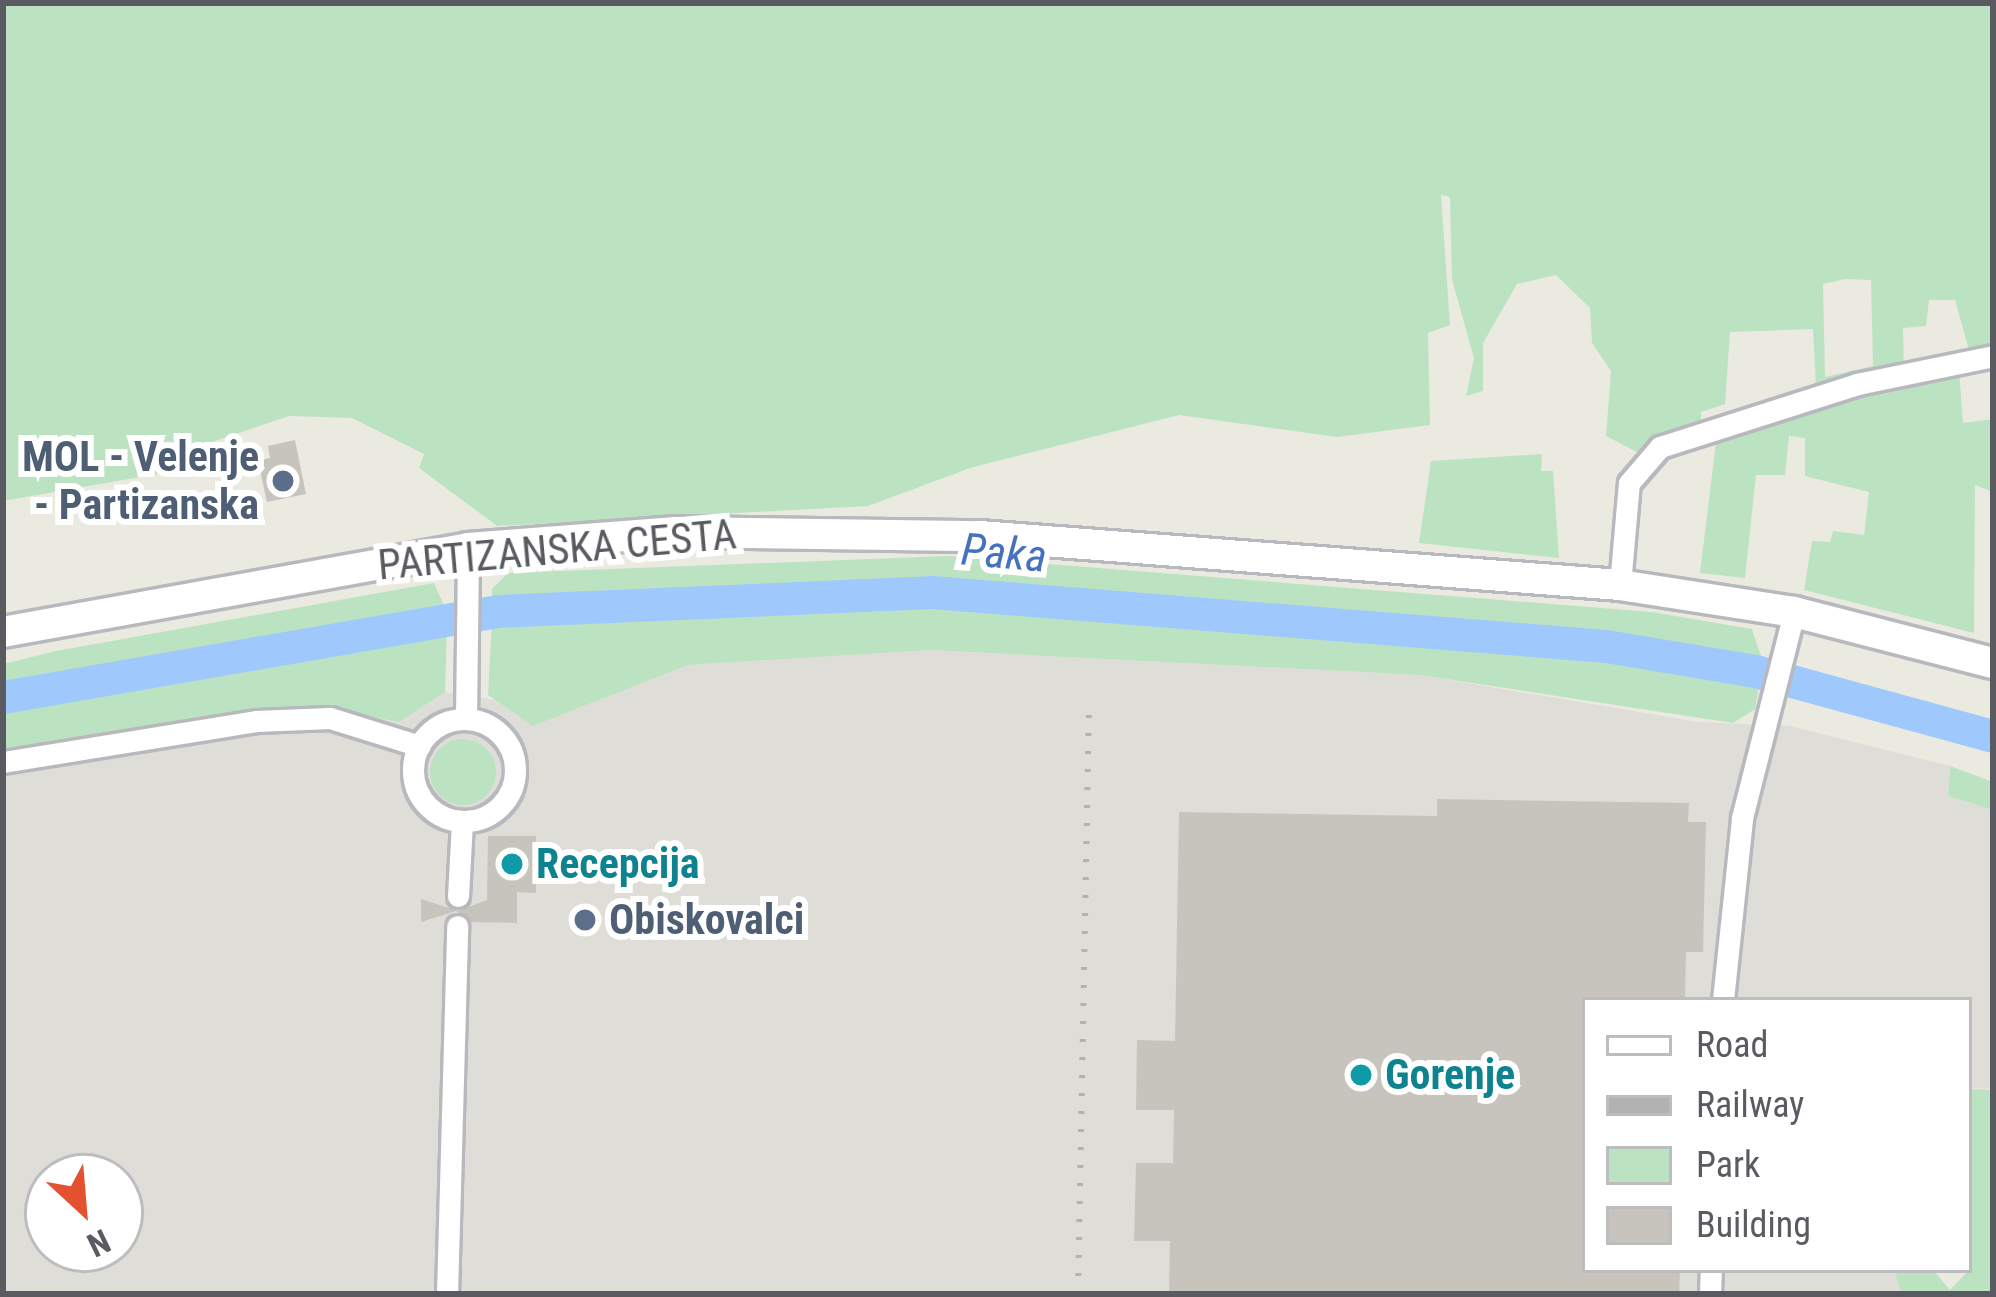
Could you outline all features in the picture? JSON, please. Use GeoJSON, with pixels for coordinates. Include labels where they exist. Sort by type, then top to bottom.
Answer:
{"type":"FeatureCollection","features":[{"type":"Feature","properties":{"kind":"main road","name":"PARTIZANSKA CESTA"},"geometry":{"type":"LineString","coordinates":[[3,632],[468,548],[676,532],[980,536],[1620,585],[1794,612],[1993,664]]}},
{"type":"Feature","properties":{"kind":"street"},"geometry":{"type":"LineString","coordinates":[[1620,585],[1629,483],[1660,447],[1857,384],[1993,356]]}},
{"type":"Feature","properties":{"kind":"street"},"geometry":{"type":"LineString","coordinates":[[466,719],[468,548]]}},
{"type":"Feature","properties":{"kind":"street"},"geometry":{"type":"LineString","coordinates":[[1723,997],[1742,818],[1773,712],[1794,612]]}},
{"type":"Feature","properties":{"kind":"street"},"geometry":{"type":"LineString","coordinates":[[3,762],[256,721],[330,718],[420,746]]}},
{"type":"Feature","properties":{"kind":"street"},"geometry":{"type":"LineString","coordinates":[[466,719],[497,731],[515,769],[502,804],[463,820],[421,797],[420,746],[439,726],[466,719]]}},
{"type":"Feature","properties":{"kind":"street"},"geometry":{"type":"LineString","coordinates":[[458,896],[463,820]]}},
{"type":"Feature","properties":{"kind":"street"},"geometry":{"type":"LineString","coordinates":[[447,1294],[457,926]]}},
{"type":"Feature","properties":{"kind":"shaded area"},"geometry":{"type":"Polygon","coordinates":[[[930,650],[1420,675],[1698,722],[1790,726],[1950,766],[1948,796],[1993,810],[1993,1089],[1972,1088],[1972,997],[1582,997],[1582,1273],[1904,1273],[1904,1294],[3,1294],[3,753],[317,707],[398,722],[445,692],[509,702],[533,726],[688,665],[930,650]]]}},
{"type":"Feature","properties":{"kind":"green space"},"geometry":{"type":"Polygon","coordinates":[[[3,3],[1993,3],[1993,353],[1970,354],[1955,300],[1929,300],[1926,326],[1903,328],[1904,371],[1816,387],[1813,329],[1730,332],[1725,404],[1701,412],[1701,427],[1639,453],[1606,436],[1611,371],[1592,343],[1590,308],[1556,275],[1517,284],[1483,343],[1483,391],[1466,396],[1474,358],[1452,280],[1450,197],[1441,195],[1450,325],[1428,333],[1430,425],[1337,437],[1179,415],[973,467],[868,506],[497,526],[419,468],[424,454],[352,418],[289,416],[209,443],[209,465],[3,501],[3,3]],[[1871,280],[1823,284],[1825,377],[1873,366],[1871,280]]]}},
{"type":"Feature","properties":{"kind":"green space"},"geometry":{"type":"Polygon","coordinates":[[[1959,370],[1963,423],[1993,419],[1993,492],[1975,485],[1974,633],[1804,590],[1812,541],[1830,542],[1833,531],[1864,535],[1869,492],[1805,476],[1805,438],[1789,436],[1785,475],[1756,475],[1745,578],[1700,573],[1717,434],[1822,398],[1959,370]]]}},
{"type":"Feature","properties":{"kind":"green space"},"geometry":{"type":"Polygon","coordinates":[[[1542,454],[1541,471],[1553,471],[1559,558],[1419,543],[1431,461],[1542,454]]]}},
{"type":"Feature","properties":{"kind":"green space"},"geometry":{"type":"Polygon","coordinates":[[[947,556],[1652,612],[1752,629],[1764,665],[1585,634],[1055,590],[764,587],[492,604],[492,589],[508,573],[947,556]]]}},
{"type":"Feature","properties":{"kind":"green space"},"geometry":{"type":"Polygon","coordinates":[[[434,583],[447,612],[3,689],[3,664],[434,583]]]}},
{"type":"Feature","properties":{"kind":"green space"},"geometry":{"type":"Polygon","coordinates":[[[866,598],[1502,641],[1760,681],[1755,709],[1733,723],[1420,675],[930,650],[688,665],[533,726],[488,695],[492,619],[866,598]]]}},
{"type":"Feature","properties":{"kind":"green space"},"geometry":{"type":"Polygon","coordinates":[[[447,625],[445,692],[399,722],[317,707],[3,753],[3,704],[447,625]]]}},
{"type":"Feature","properties":{"kind":"green space"},"geometry":{"type":"Polygon","coordinates":[[[463,739],[487,748],[496,772],[487,796],[463,805],[439,796],[430,772],[439,748],[463,739]]]}},
{"type":"Feature","properties":{"kind":"green space"},"geometry":{"type":"Polygon","coordinates":[[[1950,766],[1993,782],[1993,810],[1948,796],[1950,766]]]}},
{"type":"Feature","properties":{"kind":"green space"},"geometry":{"type":"Polygon","coordinates":[[[1972,1089],[1993,1090],[1993,1294],[1902,1294],[1895,1273],[1936,1273],[1950,1290],[1972,1273],[1972,1089]]]}},
{"type":"Feature","properties":{"kind":"building","name":"MOL - Velenje - Partizanska"},"geometry":{"type":"Polygon","coordinates":[[[295,440],[306,494],[267,502],[258,461],[270,458],[268,446],[295,440]]]}},
{"type":"Feature","properties":{"kind":"building","name":"Gorenje"},"geometry":{"type":"Polygon","coordinates":[[[1437,799],[1689,803],[1688,822],[1706,822],[1703,952],[1686,952],[1685,997],[1582,997],[1582,1273],[1680,1273],[1679,1294],[1169,1294],[1170,1241],[1134,1241],[1136,1163],[1173,1163],[1174,1110],[1136,1110],[1137,1040],[1175,1041],[1179,812],[1437,816],[1437,799]]]}},
{"type":"Feature","properties":{"kind":"building","name":"Recepcija"},"geometry":{"type":"Polygon","coordinates":[[[488,836],[536,836],[536,893],[517,892],[517,923],[471,922],[456,911],[421,922],[421,899],[458,911],[487,900],[488,836]]]}},
{"type":"Feature","properties":{"kind":"waterway","name":"Paka"},"geometry":{"type":"LineString","coordinates":[[3,697],[498,611],[931,592],[1606,646],[1755,671],[1993,736]]}},
{"type":"Feature","properties":{"kind":"railway"},"geometry":{"type":"LineString","coordinates":[[1078,1294],[1089,703]]}},
{"type":"Feature","properties":{"kind":"place","name":"MOL - Velenje - Partizanska"},"geometry":{"type":"Point","coordinates":[283,481]}},
{"type":"Feature","properties":{"kind":"place","name":"Recepcija"},"geometry":{"type":"Point","coordinates":[512,864]}},
{"type":"Feature","properties":{"kind":"place","name":"Obiskovalci"},"geometry":{"type":"Point","coordinates":[585,920]}},
{"type":"Feature","properties":{"kind":"place","name":"Gorenje"},"geometry":{"type":"Point","coordinates":[1361,1075]}}]}
